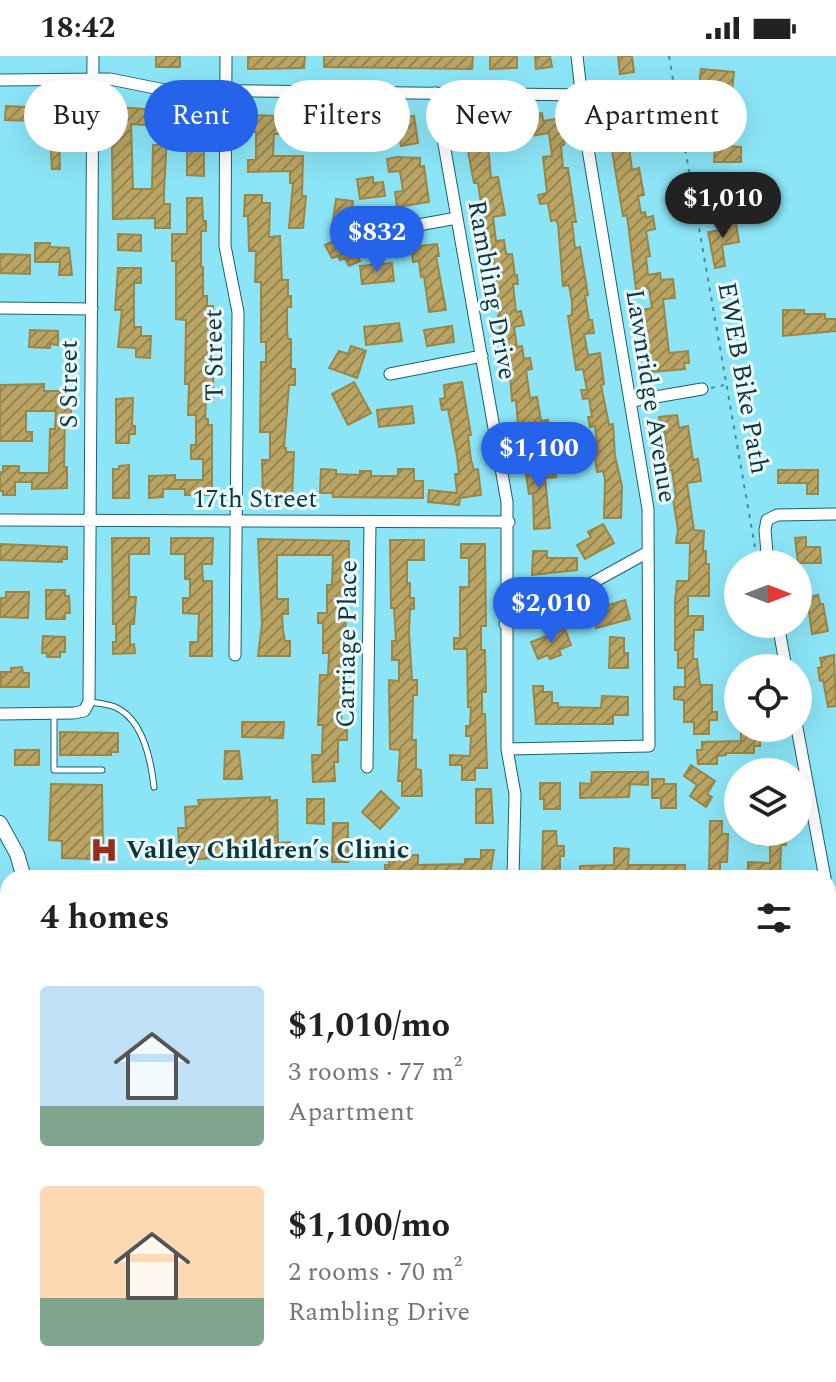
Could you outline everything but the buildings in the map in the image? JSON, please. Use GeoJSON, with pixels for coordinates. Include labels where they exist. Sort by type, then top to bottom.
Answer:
{"type":"FeatureCollection","features":[{"type":"Feature","properties":{"kind":"street","name":"S Street"},"geometry":{"type":"LineString","coordinates":[[87,706],[93,56]]}},
{"type":"Feature","properties":{"kind":"street","name":"T Street"},"geometry":{"type":"LineString","coordinates":[[226,56],[226,80]]}},
{"type":"Feature","properties":{"kind":"street","name":"Lawnridge Avenue"},"geometry":{"type":"LineString","coordinates":[[577,56],[580,80]]}},
{"type":"Feature","properties":{"kind":"street"},"geometry":{"type":"LineString","coordinates":[[0,80],[110,79],[144,86]]}},
{"type":"Feature","properties":{"kind":"street"},"geometry":{"type":"LineString","coordinates":[[258,91],[426,93]]}},
{"type":"Feature","properties":{"kind":"street","name":"T Street"},"geometry":{"type":"LineString","coordinates":[[226,152],[225,246],[238,312],[235,655]]}},
{"type":"Feature","properties":{"kind":"street","name":"Rambling Drive"},"geometry":{"type":"LineString","coordinates":[[445,152],[509,522],[505,624],[507,749],[515,794],[513,870]]}},
{"type":"Feature","properties":{"kind":"street","name":"Lawnridge Avenue"},"geometry":{"type":"LineString","coordinates":[[507,749],[649,746],[648,509],[589,152]]}},
{"type":"Feature","properties":{"kind":"street"},"geometry":{"type":"LineString","coordinates":[[385,231],[457,218]]}},
{"type":"Feature","properties":{"kind":"street"},"geometry":{"type":"LineString","coordinates":[[0,308],[92,309]]}},
{"type":"Feature","properties":{"kind":"street"},"geometry":{"type":"LineString","coordinates":[[390,374],[482,356]]}},
{"type":"Feature","properties":{"kind":"street"},"geometry":{"type":"LineString","coordinates":[[632,401],[702,389]]}},
{"type":"Feature","properties":{"kind":"street"},"geometry":{"type":"LineString","coordinates":[[767,550],[767,520],[777,515],[836,514]]}},
{"type":"Feature","properties":{"kind":"street","name":"17th Street"},"geometry":{"type":"LineString","coordinates":[[0,520],[509,522]]}},
{"type":"Feature","properties":{"kind":"street","name":"Carriage Place"},"geometry":{"type":"LineString","coordinates":[[367,767],[370,522]]}},
{"type":"Feature","properties":{"kind":"street"},"geometry":{"type":"LineString","coordinates":[[505,624],[543,610],[648,552]]}},
{"type":"Feature","properties":{"kind":"street"},"geometry":{"type":"LineString","coordinates":[[0,714],[54,714],[87,706]]}},
{"type":"Feature","properties":{"kind":"street"},"geometry":{"type":"LineString","coordinates":[[800,742],[824,870]]}},
{"type":"Feature","properties":{"kind":"street"},"geometry":{"type":"LineString","coordinates":[[0,823],[17,854],[22,870]]}},
{"type":"Feature","properties":{"kind":"lane"},"geometry":{"type":"LineString","coordinates":[[87,706],[115,707],[134,723],[150,757],[154,787]]}},
{"type":"Feature","properties":{"kind":"lane"},"geometry":{"type":"LineString","coordinates":[[54,714],[54,770],[102,770]]}},
{"type":"Feature","properties":{"kind":"path","name":"EWEB Bike Path"},"geometry":{"type":"LineString","coordinates":[[669,56],[673,80]]}},
{"type":"Feature","properties":{"kind":"path","name":"EWEB Bike Path"},"geometry":{"type":"LineString","coordinates":[[686,152],[755,549]]}},
{"type":"Feature","properties":{"kind":"path"},"geometry":{"type":"LineString","coordinates":[[702,389],[726,385]]}},
{"type":"Feature","properties":{"kind":"place","name":"Valley Children’s Clinic"},"geometry":{"type":"Point","coordinates":[104,850]}}]}
